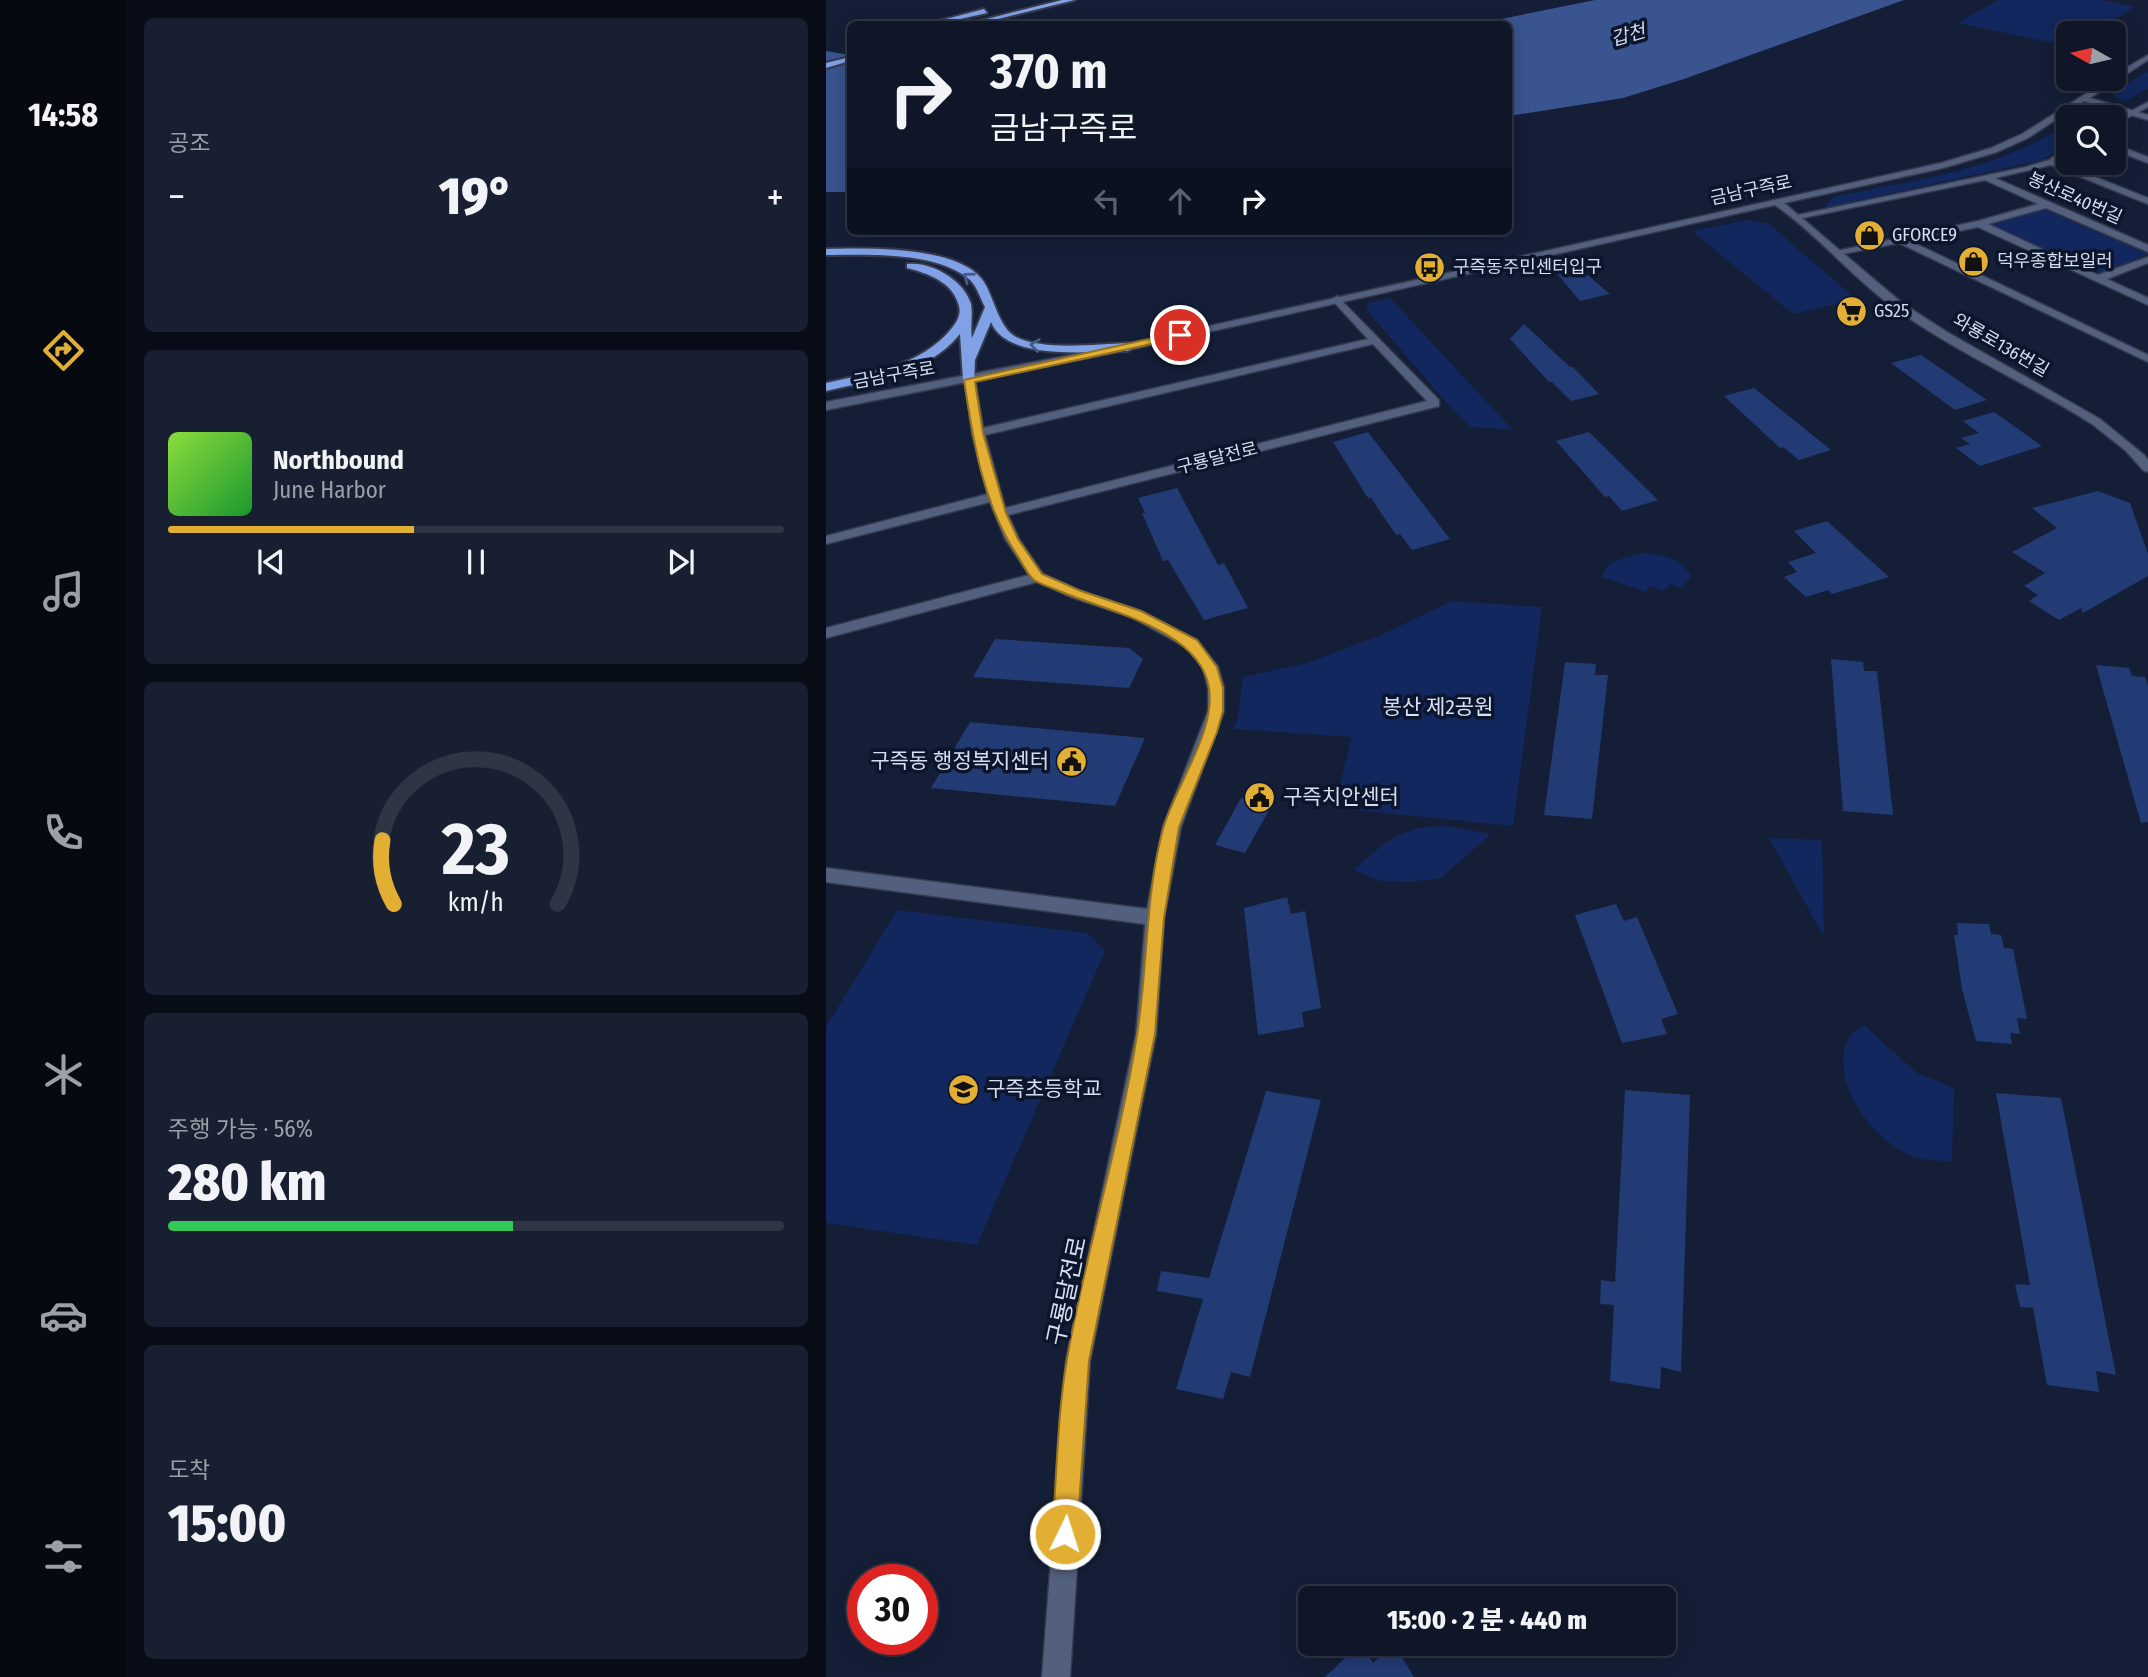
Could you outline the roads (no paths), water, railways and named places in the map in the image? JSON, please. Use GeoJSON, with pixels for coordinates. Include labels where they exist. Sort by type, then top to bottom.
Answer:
{"type":"FeatureCollection","features":[{"type":"Feature","properties":{"kind":"highway"},"geometry":{"type":"LineString","coordinates":[[943,21],[1030,0]]}},
{"type":"Feature","properties":{"kind":"highway"},"geometry":{"type":"LineString","coordinates":[[984,21],[1071,0]]}},
{"type":"Feature","properties":{"kind":"highway"},"geometry":{"type":"LineString","coordinates":[[826,66],[847,60]]}},
{"type":"Feature","properties":{"kind":"highway"},"geometry":{"type":"LineString","coordinates":[[826,252],[891,253],[947,263],[975,279],[1002,333],[1019,342],[1058,347],[1128,347]]}},
{"type":"Feature","properties":{"kind":"highway"},"geometry":{"type":"LineString","coordinates":[[826,261],[881,261],[923,269],[959,288],[967,308],[963,321],[950,339],[935,352],[904,365],[826,387]]}},
{"type":"Feature","properties":{"kind":"highway"},"geometry":{"type":"LineString","coordinates":[[969,380],[971,357],[991,307]]}},
{"type":"Feature","properties":{"kind":"highway"},"geometry":{"type":"LineString","coordinates":[[963,321],[971,357]]}},
{"type":"Feature","properties":{"kind":"street","name":"금남구즉로"},"geometry":{"type":"LineString","coordinates":[[826,406],[1128,347],[1942,165],[1994,150],[2025,136],[2148,57]]}},
{"type":"Feature","properties":{"kind":"street"},"geometry":{"type":"LineString","coordinates":[[2085,99],[2148,118]]}},
{"type":"Feature","properties":{"kind":"street"},"geometry":{"type":"LineString","coordinates":[[2126,117],[2148,103]]}},
{"type":"Feature","properties":{"kind":"street"},"geometry":{"type":"LineString","coordinates":[[2126,152],[2148,160]]}},
{"type":"Feature","properties":{"kind":"street"},"geometry":{"type":"LineString","coordinates":[[1798,216],[1987,178],[2056,159]]}},
{"type":"Feature","properties":{"kind":"street"},"geometry":{"type":"LineString","coordinates":[[2052,162],[2148,201]]}},
{"type":"Feature","properties":{"kind":"street","name":"봉산로40번길"},"geometry":{"type":"LineString","coordinates":[[1987,178],[2148,248]]}},
{"type":"Feature","properties":{"kind":"street","name":"와룡로136번길"},"geometry":{"type":"LineString","coordinates":[[1778,203],[1798,216],[1878,290],[2097,422],[2146,460]]}},
{"type":"Feature","properties":{"kind":"street"},"geometry":{"type":"LineString","coordinates":[[1838,252],[1979,224],[2045,205]]}},
{"type":"Feature","properties":{"kind":"street"},"geometry":{"type":"LineString","coordinates":[[1979,224],[2148,302]]}},
{"type":"Feature","properties":{"kind":"street"},"geometry":{"type":"LineString","coordinates":[[1901,240],[2146,360]]}},
{"type":"Feature","properties":{"kind":"street"},"geometry":{"type":"LineString","coordinates":[[2098,279],[2148,260]]}},
{"type":"Feature","properties":{"kind":"street"},"geometry":{"type":"LineString","coordinates":[[1337,299],[1376,340]]}},
{"type":"Feature","properties":{"kind":"street"},"geometry":{"type":"LineString","coordinates":[[978,433],[1376,340]]}},
{"type":"Feature","properties":{"kind":"street","name":"구룡달전로"},"geometry":{"type":"LineString","coordinates":[[826,540],[997,505],[1435,403],[1376,340]]}},
{"type":"Feature","properties":{"kind":"street"},"geometry":{"type":"LineString","coordinates":[[826,633],[1038,577],[1012,539],[997,505],[978,433],[969,380]]}},
{"type":"Feature","properties":{"kind":"street","name":"구룡달전로"},"geometry":{"type":"LineString","coordinates":[[1038,577],[1076,594],[1136,614],[1192,644],[1210,667],[1216,688],[1216,711],[1171,827],[1155,918],[1146,1034],[1076,1374],[1056,1677]]}},
{"type":"Feature","properties":{"kind":"street"},"geometry":{"type":"LineString","coordinates":[[826,875],[1155,918]]}},
{"type":"Feature","properties":{"kind":"water","name":"갑천"},"geometry":{"type":"Polygon","coordinates":[[[1595,0],[1904,0],[1684,79],[1623,98],[1512,116],[1512,21],[1491,21],[1595,0]]]}},
{"type":"Feature","properties":{"kind":"water"},"geometry":{"type":"Polygon","coordinates":[[[826,51],[847,54],[847,192],[826,192],[826,51]]]}},
{"type":"Feature","properties":{"kind":"place","name":"GFORCE9"},"geometry":{"type":"Point","coordinates":[1869,235]}},
{"type":"Feature","properties":{"kind":"place","name":"덕우종합보일러"},"geometry":{"type":"Point","coordinates":[1974,261]}},
{"type":"Feature","properties":{"kind":"place","name":"구즉동주민센터입구"},"geometry":{"type":"Point","coordinates":[1430,267]}},
{"type":"Feature","properties":{"kind":"place","name":"GS25"},"geometry":{"type":"Point","coordinates":[1851,311]}},
{"type":"Feature","properties":{"kind":"place","name":"구즉동 행정복지센터"},"geometry":{"type":"Point","coordinates":[1072,761]}},
{"type":"Feature","properties":{"kind":"place","name":"구즉치안센터"},"geometry":{"type":"Point","coordinates":[1260,797]}},
{"type":"Feature","properties":{"kind":"place","name":"구즉초등학교"},"geometry":{"type":"Point","coordinates":[963,1089]}},
{"type":"Feature","properties":{"kind":"park label","name":"봉산 제2공원"},"geometry":{"type":"Point","coordinates":[1438,707]}}]}
